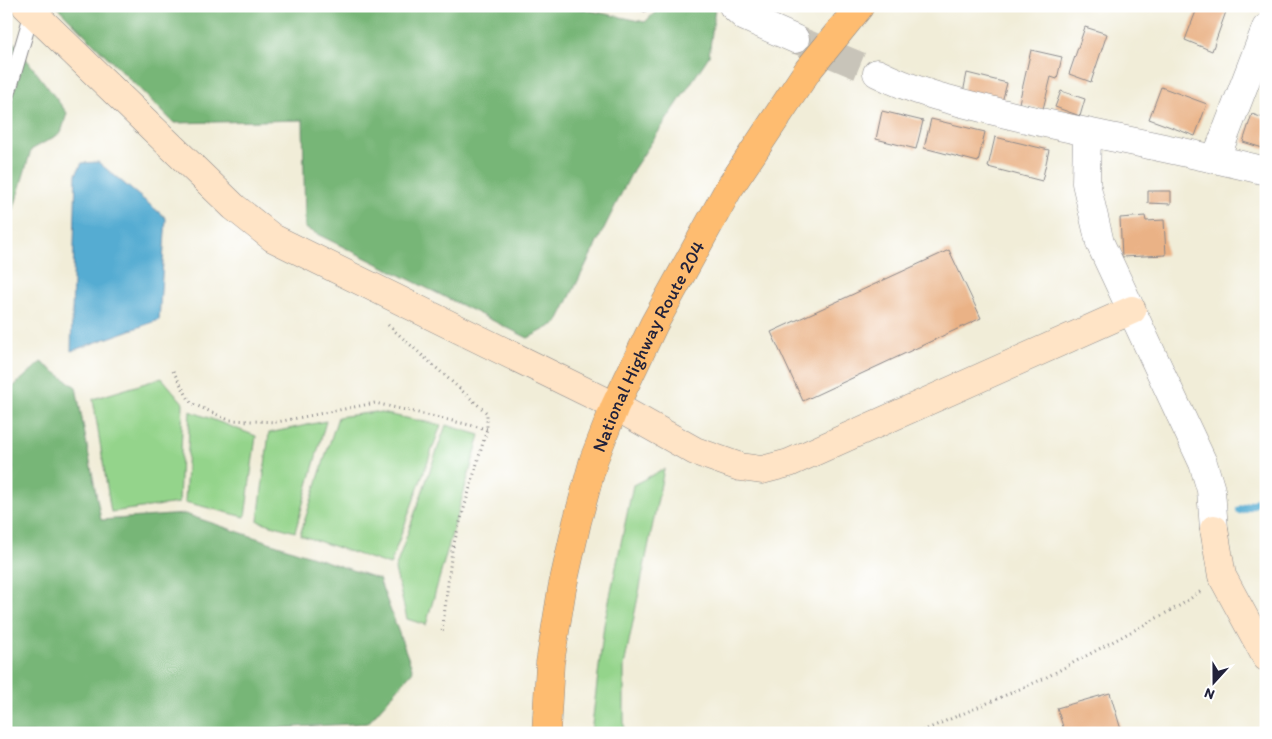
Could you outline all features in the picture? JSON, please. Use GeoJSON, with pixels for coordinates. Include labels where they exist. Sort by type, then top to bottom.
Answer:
{"type":"FeatureCollection","features":[{"type":"Feature","properties":{"kind":"highway","name":"National Highway Route 204"},"geometry":{"type":"LineString","coordinates":[[546,733],[550,663],[562,589],[594,459],[615,406],[654,324],[728,190],[808,70],[860,6]]}},
{"type":"Feature","properties":{"kind":"street"},"geometry":{"type":"LineString","coordinates":[[733,6],[745,17],[796,39]]}},
{"type":"Feature","properties":{"kind":"street"},"geometry":{"type":"LineString","coordinates":[[29,9],[242,214],[273,238],[615,406],[695,451],[740,467],[762,470],[790,462],[1132,310]]}},
{"type":"Feature","properties":{"kind":"street"},"geometry":{"type":"LineString","coordinates":[[1216,158],[1266,28]]}},
{"type":"Feature","properties":{"kind":"street"},"geometry":{"type":"LineString","coordinates":[[877,74],[926,94],[1087,133],[1216,158],[1266,171]]}},
{"type":"Feature","properties":{"kind":"street"},"geometry":{"type":"LineString","coordinates":[[1087,133],[1086,183],[1100,243],[1203,463],[1211,490],[1214,529],[1222,576],[1266,657]]}},
{"type":"Feature","properties":{"kind":"lane"},"geometry":{"type":"LineString","coordinates":[[6,101],[29,9]]}},
{"type":"Feature","properties":{"kind":"path"},"geometry":{"type":"LineString","coordinates":[[382,292],[382,319],[487,414],[487,429],[452,550],[442,633]]}},
{"type":"Feature","properties":{"kind":"path"},"geometry":{"type":"LineString","coordinates":[[172,371],[191,403],[229,420],[277,422],[375,403],[487,429]]}},
{"type":"Feature","properties":{"kind":"path"},"geometry":{"type":"LineString","coordinates":[[918,733],[1043,679],[1181,605],[1222,576]]}},
{"type":"Feature","properties":{"kind":"green space"},"geometry":{"type":"Polygon","coordinates":[[[56,6],[567,6],[645,22],[662,6],[712,6],[715,8],[709,56],[633,170],[557,323],[528,338],[305,228],[303,120],[174,123],[56,6]]]}},
{"type":"Feature","properties":{"kind":"green space"},"geometry":{"type":"Polygon","coordinates":[[[6,32],[67,113],[61,133],[31,150],[6,235],[6,32]]]}},
{"type":"Feature","properties":{"kind":"green space"},"geometry":{"type":"Polygon","coordinates":[[[41,362],[76,387],[101,520],[185,514],[379,579],[413,671],[368,723],[189,733],[6,733],[6,475],[13,469],[6,420],[6,393],[41,362]]]}},
{"type":"Feature","properties":{"kind":"green space"},"geometry":{"type":"Polygon","coordinates":[[[162,378],[183,403],[179,503],[111,512],[93,399],[162,378]]]}},
{"type":"Feature","properties":{"kind":"green space"},"geometry":{"type":"Polygon","coordinates":[[[190,411],[256,436],[245,517],[185,502],[190,411]]]}},
{"type":"Feature","properties":{"kind":"green space"},"geometry":{"type":"Polygon","coordinates":[[[376,412],[441,425],[390,565],[300,535],[338,417],[376,412]]]}},
{"type":"Feature","properties":{"kind":"green space"},"geometry":{"type":"Polygon","coordinates":[[[326,421],[295,532],[258,521],[269,433],[326,421]]]}},
{"type":"Feature","properties":{"kind":"green space"},"geometry":{"type":"Polygon","coordinates":[[[446,425],[480,435],[426,625],[407,619],[395,569],[446,425]]]}},
{"type":"Feature","properties":{"kind":"green space"},"geometry":{"type":"Polygon","coordinates":[[[664,469],[624,666],[624,733],[591,733],[604,625],[633,485],[664,469]]]}},
{"type":"Feature","properties":{"kind":"water"},"geometry":{"type":"Polygon","coordinates":[[[98,162],[166,218],[159,320],[71,351],[76,174],[82,163],[98,162]]]}},
{"type":"Feature","properties":{"kind":"building"},"geometry":{"type":"Polygon","coordinates":[[[632,6],[648,6],[645,12],[632,6]]]}},
{"type":"Feature","properties":{"kind":"building"},"geometry":{"type":"Polygon","coordinates":[[[1198,6],[1228,6],[1212,51],[1185,40],[1198,6]]]}},
{"type":"Feature","properties":{"kind":"building"},"geometry":{"type":"Polygon","coordinates":[[[1085,27],[1107,34],[1091,82],[1069,74],[1085,27]]]}},
{"type":"Feature","properties":{"kind":"building"},"geometry":{"type":"Polygon","coordinates":[[[1031,50],[1062,57],[1057,79],[1051,77],[1043,109],[1019,103],[1031,50]]]}},
{"type":"Feature","properties":{"kind":"building"},"geometry":{"type":"Polygon","coordinates":[[[967,73],[1007,83],[1002,102],[963,93],[967,73]]]}},
{"type":"Feature","properties":{"kind":"building"},"geometry":{"type":"Polygon","coordinates":[[[1161,87],[1207,104],[1195,136],[1149,119],[1161,87]]]}},
{"type":"Feature","properties":{"kind":"building"},"geometry":{"type":"Polygon","coordinates":[[[1061,91],[1085,99],[1080,116],[1055,107],[1061,91]]]}},
{"type":"Feature","properties":{"kind":"building"},"geometry":{"type":"Polygon","coordinates":[[[882,111],[923,121],[916,149],[876,139],[882,111]]]}},
{"type":"Feature","properties":{"kind":"building"},"geometry":{"type":"Polygon","coordinates":[[[1252,114],[1266,119],[1266,149],[1243,142],[1252,114]]]}},
{"type":"Feature","properties":{"kind":"building"},"geometry":{"type":"Polygon","coordinates":[[[931,119],[985,132],[978,162],[924,148],[931,119]]]}},
{"type":"Feature","properties":{"kind":"building"},"geometry":{"type":"Polygon","coordinates":[[[995,137],[1049,150],[1042,181],[988,167],[995,137]]]}},
{"type":"Feature","properties":{"kind":"building"},"geometry":{"type":"Polygon","coordinates":[[[1148,191],[1171,191],[1171,204],[1148,203],[1148,191]]]}},
{"type":"Feature","properties":{"kind":"building"},"geometry":{"type":"Polygon","coordinates":[[[1145,216],[1146,221],[1164,220],[1166,255],[1122,257],[1120,218],[1145,216]]]}},
{"type":"Feature","properties":{"kind":"building"},"geometry":{"type":"Polygon","coordinates":[[[949,250],[981,318],[803,401],[771,332],[949,250]]]}},
{"type":"Feature","properties":{"kind":"building"},"geometry":{"type":"Polygon","coordinates":[[[1110,693],[1122,733],[1065,733],[1057,708],[1110,693]]]}},
{"type":"Feature","properties":{"kind":"waterway"},"geometry":{"type":"LineString","coordinates":[[1240,510],[1266,498]]}},
{"type":"Feature","properties":{"kind":"tunnel"},"geometry":{"type":"LineString","coordinates":[[795,39],[877,73]]}}]}
